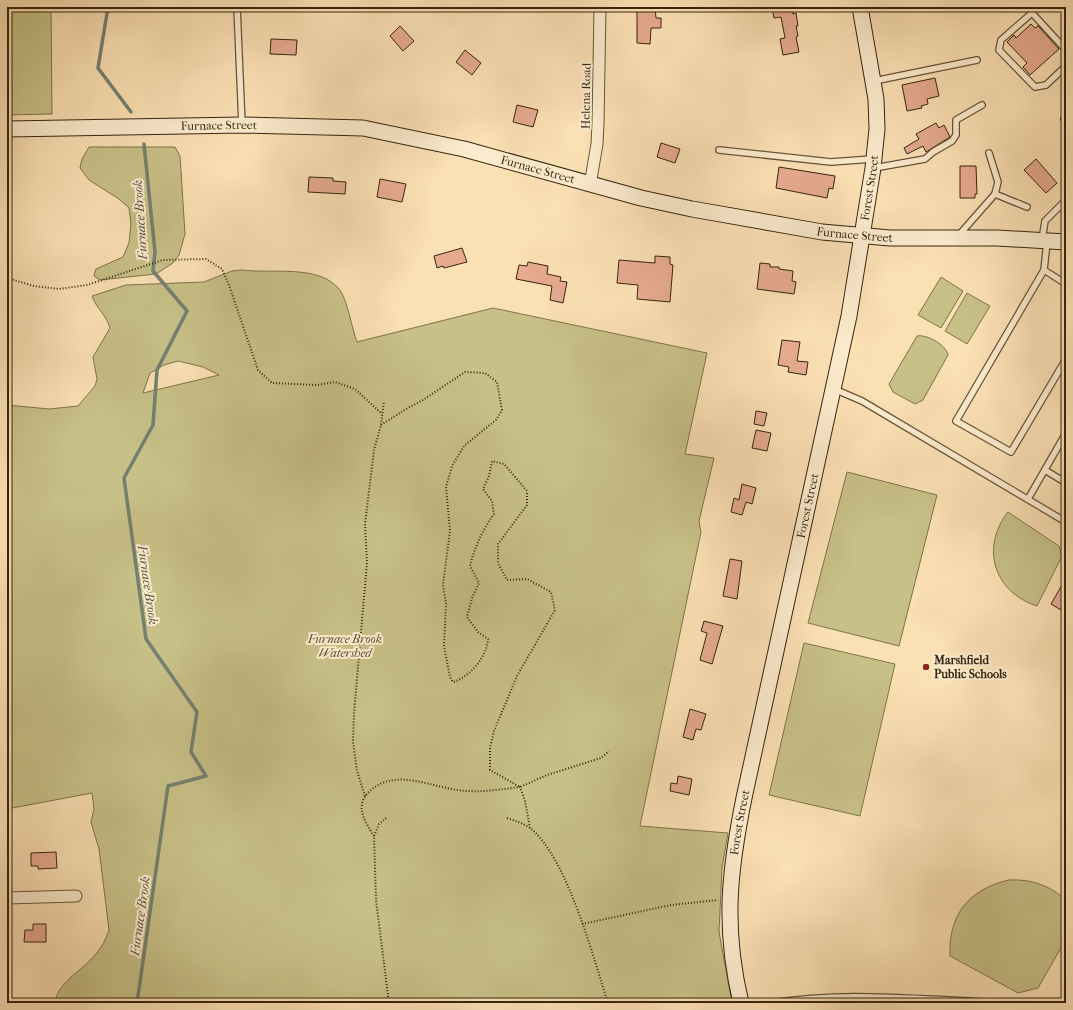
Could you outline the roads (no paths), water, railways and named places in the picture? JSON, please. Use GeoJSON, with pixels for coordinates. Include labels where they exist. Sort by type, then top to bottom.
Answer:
{"type":"FeatureCollection","features":[{"type":"Feature","properties":{"kind":"main road","name":"Forest Street"},"geometry":{"type":"LineString","coordinates":[[741,1003],[730,951],[729,899],[732,863],[834,389],[863,236],[874,163],[877,129],[874,81],[860,7]]}},
{"type":"Feature","properties":{"kind":"main road","name":"Furnace Street"},"geometry":{"type":"LineString","coordinates":[[7,128],[242,125],[342,126],[383,131],[471,151],[590,185],[698,210],[822,232],[863,236],[1045,240],[1066,242]]}},
{"type":"Feature","properties":{"kind":"street","name":"Helena Road"},"geometry":{"type":"LineString","coordinates":[[590,185],[597,144],[600,7]]}},
{"type":"Feature","properties":{"kind":"street"},"geometry":{"type":"LineString","coordinates":[[7,898],[76,896]]}},
{"type":"Feature","properties":{"kind":"lane"},"geometry":{"type":"LineString","coordinates":[[237,7],[242,125]]}},
{"type":"Feature","properties":{"kind":"lane"},"geometry":{"type":"LineString","coordinates":[[1066,50],[1032,13],[1001,40],[999,50],[1036,87],[1046,85],[1066,66]]}},
{"type":"Feature","properties":{"kind":"lane"},"geometry":{"type":"LineString","coordinates":[[874,81],[977,60]]}},
{"type":"Feature","properties":{"kind":"lane"},"geometry":{"type":"LineString","coordinates":[[719,150],[831,162],[874,163],[925,159],[933,152],[952,141],[956,135],[956,120],[982,105]]}},
{"type":"Feature","properties":{"kind":"lane"},"geometry":{"type":"LineString","coordinates":[[1066,118],[1064,119],[1066,121]]}},
{"type":"Feature","properties":{"kind":"lane"},"geometry":{"type":"LineString","coordinates":[[956,238],[995,194],[998,182],[989,153]]}},
{"type":"Feature","properties":{"kind":"lane"},"geometry":{"type":"LineString","coordinates":[[995,194],[1027,207]]}},
{"type":"Feature","properties":{"kind":"lane"},"geometry":{"type":"LineString","coordinates":[[1066,200],[1045,221],[1044,270],[956,421],[1011,452],[1066,359]]}},
{"type":"Feature","properties":{"kind":"lane"},"geometry":{"type":"LineString","coordinates":[[1044,270],[1066,284]]}},
{"type":"Feature","properties":{"kind":"lane"},"geometry":{"type":"LineString","coordinates":[[834,389],[862,401],[1066,522]]}},
{"type":"Feature","properties":{"kind":"lane"},"geometry":{"type":"LineString","coordinates":[[1028,499],[1066,433]]}},
{"type":"Feature","properties":{"kind":"lane"},"geometry":{"type":"LineString","coordinates":[[1044,470],[1066,483]]}},
{"type":"Feature","properties":{"kind":"lane"},"geometry":{"type":"LineString","coordinates":[[771,1003],[796,999],[836,996],[989,1003]]}},
{"type":"Feature","properties":{"kind":"waterway","name":"Furnace Brook"},"geometry":{"type":"LineString","coordinates":[[108,7],[98,68],[131,112]]}},
{"type":"Feature","properties":{"kind":"waterway","name":"Furnace Brook"},"geometry":{"type":"LineString","coordinates":[[137,1003],[168,786],[206,776],[191,752],[197,712],[146,639],[124,478],[153,425],[157,370],[187,311],[153,271],[155,252],[144,144]]}},
{"type":"Feature","properties":{"kind":"place","name":"Marshfield Public Schools"},"geometry":{"type":"Point","coordinates":[926,667]}},
{"type":"Feature","properties":{"kind":"park label","name":"Furnace Brook Watershed"},"geometry":{"type":"Point","coordinates":[345,646]}}]}
